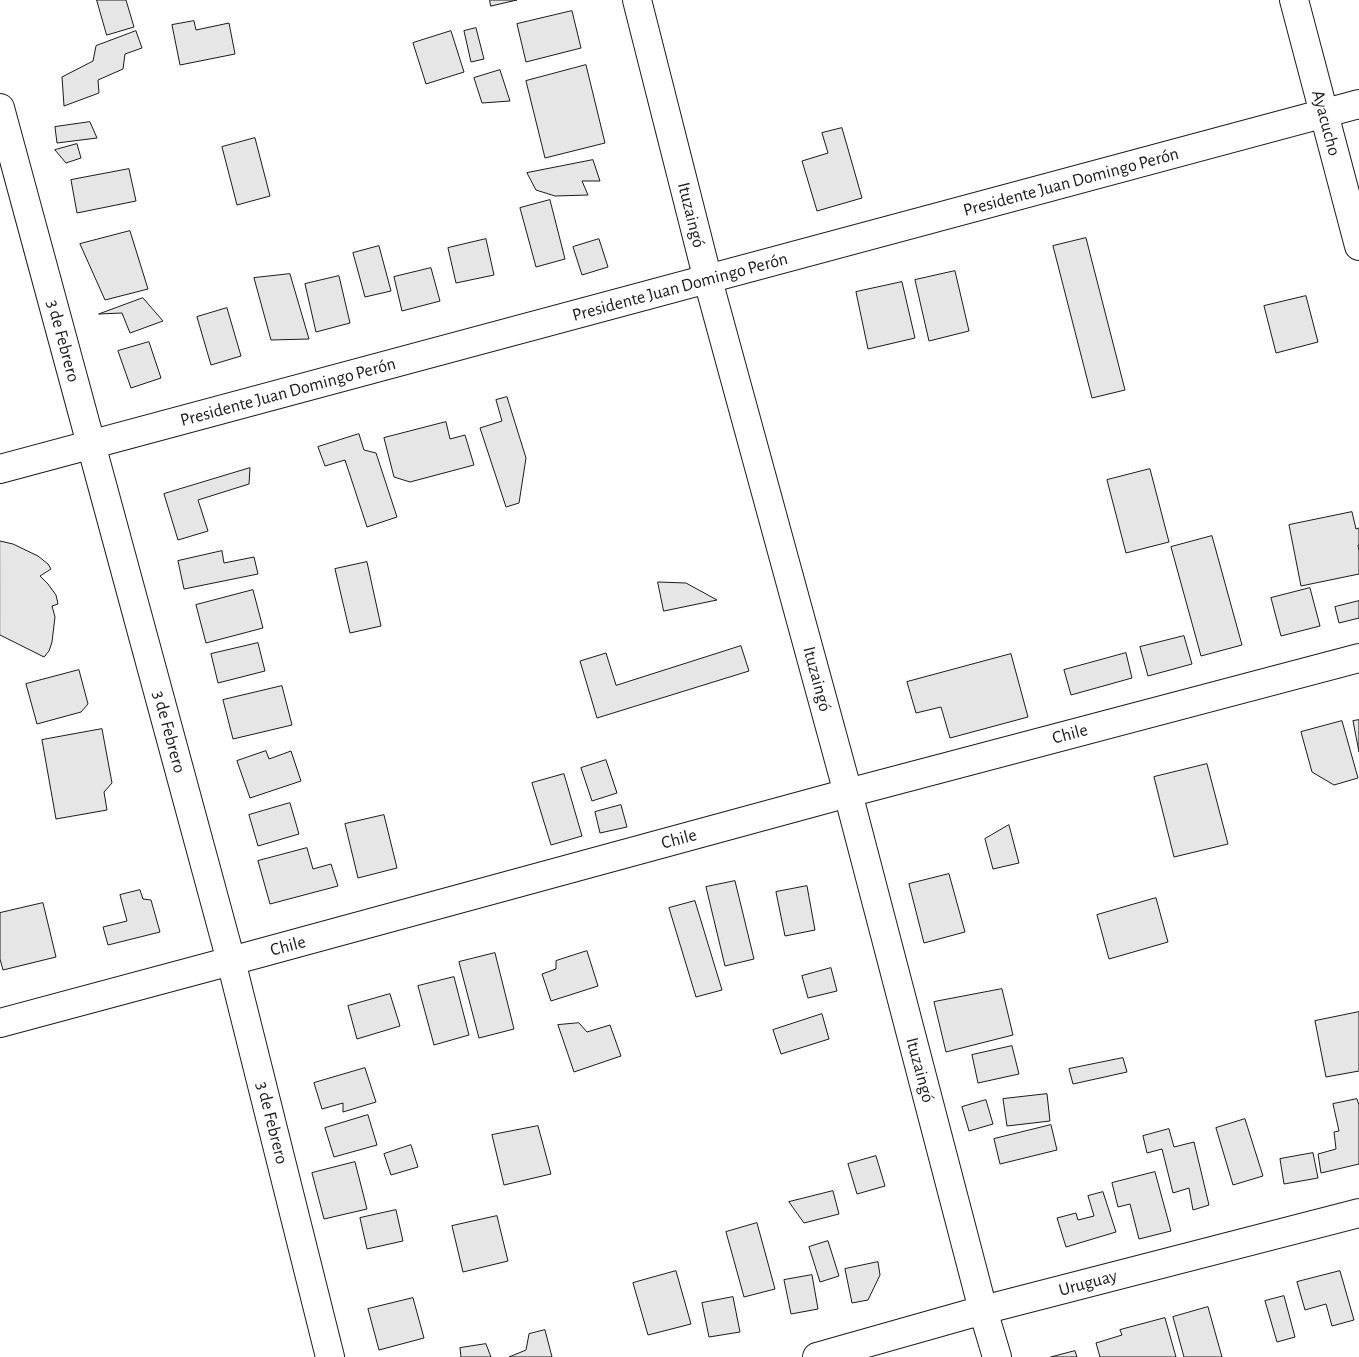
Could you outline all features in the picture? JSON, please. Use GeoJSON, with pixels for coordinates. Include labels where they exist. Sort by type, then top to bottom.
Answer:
{"type":"FeatureCollection","features":[{"type":"Feature","properties":{"kind":"street","name":"Ituzaingó"},"geometry":{"type":"LineString","coordinates":[[637,0],[708,280],[848,793],[983,1310],[997,1357]]}},
{"type":"Feature","properties":{"kind":"street","name":"Ayacucho"},"geometry":{"type":"LineString","coordinates":[[1294,0],[1359,246]]}},
{"type":"Feature","properties":{"kind":"street","name":"Presidente Juan Domingo Perón"},"geometry":{"type":"LineString","coordinates":[[0,470],[1359,104]]}},
{"type":"Feature","properties":{"kind":"street","name":"3 de Febrero"},"geometry":{"type":"LineString","coordinates":[[0,108],[231,961],[330,1357]]}},
{"type":"Feature","properties":{"kind":"street","name":"Chile"},"geometry":{"type":"LineString","coordinates":[[0,1023],[848,793],[1359,658]]}},
{"type":"Feature","properties":{"kind":"street","name":"Uruguay"},"geometry":{"type":"LineString","coordinates":[[817,1357],[983,1310],[1359,1213]]}},
{"type":"Feature","properties":{"kind":"building"},"geometry":{"type":"Polygon","coordinates":[[[97,0],[126,0],[134,27],[107,35],[97,0]]]}},
{"type":"Feature","properties":{"kind":"building"},"geometry":{"type":"Polygon","coordinates":[[[490,0],[517,0],[491,6],[490,0]]]}},
{"type":"Feature","properties":{"kind":"building"},"geometry":{"type":"Polygon","coordinates":[[[572,11],[581,48],[526,62],[517,24],[572,11]]]}},
{"type":"Feature","properties":{"kind":"building"},"geometry":{"type":"Polygon","coordinates":[[[194,21],[196,30],[229,23],[235,54],[180,65],[172,25],[194,21]]]}},
{"type":"Feature","properties":{"kind":"building"},"geometry":{"type":"Polygon","coordinates":[[[476,28],[484,59],[471,62],[464,31],[476,28]]]}},
{"type":"Feature","properties":{"kind":"building"},"geometry":{"type":"Polygon","coordinates":[[[136,31],[142,48],[125,54],[123,69],[98,80],[99,93],[64,106],[62,77],[93,61],[96,46],[136,31]]]}},
{"type":"Feature","properties":{"kind":"building"},"geometry":{"type":"Polygon","coordinates":[[[451,31],[464,72],[426,84],[413,43],[451,31]]]}},
{"type":"Feature","properties":{"kind":"building"},"geometry":{"type":"Polygon","coordinates":[[[586,65],[605,143],[545,158],[526,81],[586,65]]]}},
{"type":"Feature","properties":{"kind":"building"},"geometry":{"type":"Polygon","coordinates":[[[500,70],[510,101],[482,103],[474,78],[500,70]]]}},
{"type":"Feature","properties":{"kind":"building"},"geometry":{"type":"Polygon","coordinates":[[[90,122],[97,138],[57,143],[55,127],[90,122]]]}},
{"type":"Feature","properties":{"kind":"building"},"geometry":{"type":"Polygon","coordinates":[[[842,128],[862,198],[817,211],[802,161],[828,153],[822,133],[842,128]]]}},
{"type":"Feature","properties":{"kind":"building"},"geometry":{"type":"Polygon","coordinates":[[[255,138],[270,196],[237,205],[222,147],[255,138]]]}},
{"type":"Feature","properties":{"kind":"building"},"geometry":{"type":"Polygon","coordinates":[[[77,144],[81,158],[66,163],[55,150],[77,144]]]}},
{"type":"Feature","properties":{"kind":"building"},"geometry":{"type":"Polygon","coordinates":[[[593,160],[600,181],[582,181],[588,195],[555,196],[536,190],[527,173],[593,160]]]}},
{"type":"Feature","properties":{"kind":"building"},"geometry":{"type":"Polygon","coordinates":[[[129,169],[136,201],[77,213],[71,180],[129,169]]]}},
{"type":"Feature","properties":{"kind":"building"},"geometry":{"type":"Polygon","coordinates":[[[550,200],[565,259],[536,267],[520,208],[550,200]]]}},
{"type":"Feature","properties":{"kind":"building"},"geometry":{"type":"Polygon","coordinates":[[[130,231],[148,289],[105,300],[80,244],[130,231]]]}},
{"type":"Feature","properties":{"kind":"building"},"geometry":{"type":"Polygon","coordinates":[[[1086,238],[1125,390],[1092,398],[1053,246],[1086,238]]]}},
{"type":"Feature","properties":{"kind":"building"},"geometry":{"type":"Polygon","coordinates":[[[486,239],[494,275],[456,283],[448,248],[486,239]]]}},
{"type":"Feature","properties":{"kind":"building"},"geometry":{"type":"Polygon","coordinates":[[[599,239],[608,267],[582,275],[573,247],[599,239]]]}},
{"type":"Feature","properties":{"kind":"building"},"geometry":{"type":"Polygon","coordinates":[[[379,246],[391,291],[365,297],[353,253],[379,246]]]}},
{"type":"Feature","properties":{"kind":"building"},"geometry":{"type":"Polygon","coordinates":[[[431,268],[440,301],[402,311],[394,277],[431,268]]]}},
{"type":"Feature","properties":{"kind":"building"},"geometry":{"type":"Polygon","coordinates":[[[955,271],[969,331],[929,341],[915,280],[955,271]]]}},
{"type":"Feature","properties":{"kind":"building"},"geometry":{"type":"Polygon","coordinates":[[[290,274],[309,339],[271,340],[254,278],[290,274]]]}},
{"type":"Feature","properties":{"kind":"building"},"geometry":{"type":"Polygon","coordinates":[[[339,276],[350,323],[316,332],[305,284],[339,276]]]}},
{"type":"Feature","properties":{"kind":"building"},"geometry":{"type":"Polygon","coordinates":[[[902,282],[915,338],[868,349],[856,292],[902,282]]]}},
{"type":"Feature","properties":{"kind":"building"},"geometry":{"type":"Polygon","coordinates":[[[1306,296],[1318,342],[1276,353],[1264,306],[1306,296]]]}},
{"type":"Feature","properties":{"kind":"building"},"geometry":{"type":"Polygon","coordinates":[[[143,298],[163,321],[130,333],[122,313],[99,314],[143,298]]]}},
{"type":"Feature","properties":{"kind":"building"},"geometry":{"type":"Polygon","coordinates":[[[227,308],[241,356],[211,365],[197,317],[227,308]]]}},
{"type":"Feature","properties":{"kind":"building"},"geometry":{"type":"Polygon","coordinates":[[[149,342],[161,378],[131,388],[118,351],[149,342]]]}},
{"type":"Feature","properties":{"kind":"building"},"geometry":{"type":"Polygon","coordinates":[[[507,397],[526,458],[519,503],[506,507],[480,428],[502,421],[496,400],[507,397]]]}},
{"type":"Feature","properties":{"kind":"building"},"geometry":{"type":"Polygon","coordinates":[[[446,422],[450,439],[465,435],[474,465],[410,482],[394,477],[384,438],[446,422]]]}},
{"type":"Feature","properties":{"kind":"building"},"geometry":{"type":"Polygon","coordinates":[[[359,434],[364,450],[376,453],[397,517],[367,527],[345,460],[325,466],[318,447],[359,434]]]}},
{"type":"Feature","properties":{"kind":"building"},"geometry":{"type":"Polygon","coordinates":[[[250,468],[249,484],[198,500],[208,531],[178,540],[164,494],[250,468]]]}},
{"type":"Feature","properties":{"kind":"building"},"geometry":{"type":"Polygon","coordinates":[[[1150,469],[1169,542],[1126,553],[1107,480],[1150,469]]]}},
{"type":"Feature","properties":{"kind":"building"},"geometry":{"type":"Polygon","coordinates":[[[1352,512],[1356,529],[1359,528],[1359,574],[1301,586],[1289,525],[1352,512]]]}},
{"type":"Feature","properties":{"kind":"building"},"geometry":{"type":"Polygon","coordinates":[[[1212,536],[1242,645],[1201,656],[1171,547],[1212,536]]]}},
{"type":"Feature","properties":{"kind":"building"},"geometry":{"type":"Polygon","coordinates":[[[0,541],[13,544],[38,556],[51,569],[40,576],[56,595],[58,604],[52,606],[55,617],[52,642],[49,651],[44,657],[0,635],[0,541]]]}},
{"type":"Feature","properties":{"kind":"building"},"geometry":{"type":"Polygon","coordinates":[[[222,551],[224,563],[254,557],[258,574],[184,589],[178,561],[222,551]]]}},
{"type":"Feature","properties":{"kind":"building"},"geometry":{"type":"Polygon","coordinates":[[[367,562],[381,626],[350,633],[335,569],[367,562]]]}},
{"type":"Feature","properties":{"kind":"building"},"geometry":{"type":"Polygon","coordinates":[[[658,582],[686,583],[717,600],[664,611],[658,582]]]}},
{"type":"Feature","properties":{"kind":"building"},"geometry":{"type":"Polygon","coordinates":[[[1310,588],[1320,626],[1281,636],[1271,598],[1310,588]]]}},
{"type":"Feature","properties":{"kind":"building"},"geometry":{"type":"Polygon","coordinates":[[[253,590],[263,628],[206,643],[196,605],[253,590]]]}},
{"type":"Feature","properties":{"kind":"building"},"geometry":{"type":"Polygon","coordinates":[[[1359,601],[1359,618],[1339,623],[1335,607],[1359,601]]]}},
{"type":"Feature","properties":{"kind":"building"},"geometry":{"type":"Polygon","coordinates":[[[1184,636],[1192,664],[1148,676],[1140,647],[1184,636]]]}},
{"type":"Feature","properties":{"kind":"building"},"geometry":{"type":"Polygon","coordinates":[[[258,643],[265,671],[218,683],[211,654],[258,643]]]}},
{"type":"Feature","properties":{"kind":"building"},"geometry":{"type":"Polygon","coordinates":[[[741,646],[749,671],[597,718],[580,661],[606,653],[616,685],[741,646]]]}},
{"type":"Feature","properties":{"kind":"building"},"geometry":{"type":"Polygon","coordinates":[[[1126,653],[1132,678],[1071,695],[1064,670],[1126,653]]]}},
{"type":"Feature","properties":{"kind":"building"},"geometry":{"type":"Polygon","coordinates":[[[1011,654],[1028,717],[950,738],[941,707],[916,713],[907,682],[1011,654]]]}},
{"type":"Feature","properties":{"kind":"building"},"geometry":{"type":"Polygon","coordinates":[[[79,670],[88,704],[81,712],[37,724],[26,684],[79,670]]]}},
{"type":"Feature","properties":{"kind":"building"},"geometry":{"type":"Polygon","coordinates":[[[282,686],[292,725],[233,739],[223,700],[282,686]]]}},
{"type":"Feature","properties":{"kind":"building"},"geometry":{"type":"Polygon","coordinates":[[[1359,720],[1359,752],[1353,721],[1359,720]]]}},
{"type":"Feature","properties":{"kind":"building"},"geometry":{"type":"Polygon","coordinates":[[[1342,721],[1358,778],[1334,785],[1312,772],[1301,732],[1342,721]]]}},
{"type":"Feature","properties":{"kind":"building"},"geometry":{"type":"Polygon","coordinates":[[[102,729],[112,783],[104,792],[107,810],[56,819],[42,740],[102,729]]]}},
{"type":"Feature","properties":{"kind":"building"},"geometry":{"type":"Polygon","coordinates":[[[266,751],[269,759],[291,751],[301,781],[250,798],[237,761],[266,751]]]}},
{"type":"Feature","properties":{"kind":"building"},"geometry":{"type":"Polygon","coordinates":[[[606,760],[617,793],[592,801],[581,768],[606,760]]]}},
{"type":"Feature","properties":{"kind":"building"},"geometry":{"type":"Polygon","coordinates":[[[1207,764],[1228,844],[1174,857],[1154,777],[1207,764]]]}},
{"type":"Feature","properties":{"kind":"building"},"geometry":{"type":"Polygon","coordinates":[[[564,774],[582,836],[551,845],[532,783],[564,774]]]}},
{"type":"Feature","properties":{"kind":"building"},"geometry":{"type":"Polygon","coordinates":[[[290,803],[299,834],[258,846],[249,815],[290,803]]]}},
{"type":"Feature","properties":{"kind":"building"},"geometry":{"type":"Polygon","coordinates":[[[621,805],[627,827],[600,833],[595,812],[621,805]]]}},
{"type":"Feature","properties":{"kind":"building"},"geometry":{"type":"Polygon","coordinates":[[[384,815],[397,868],[358,878],[345,824],[384,815]]]}},
{"type":"Feature","properties":{"kind":"building"},"geometry":{"type":"Polygon","coordinates":[[[1009,825],[1019,863],[993,869],[985,839],[1009,825]]]}},
{"type":"Feature","properties":{"kind":"building"},"geometry":{"type":"Polygon","coordinates":[[[307,848],[313,869],[331,864],[338,886],[270,904],[258,861],[307,848]]]}},
{"type":"Feature","properties":{"kind":"building"},"geometry":{"type":"Polygon","coordinates":[[[949,874],[965,932],[924,943],[909,884],[949,874]]]}},
{"type":"Feature","properties":{"kind":"building"},"geometry":{"type":"Polygon","coordinates":[[[735,881],[754,959],[725,966],[706,887],[735,881]]]}},
{"type":"Feature","properties":{"kind":"building"},"geometry":{"type":"Polygon","coordinates":[[[807,886],[815,930],[785,936],[776,892],[807,886]]]}},
{"type":"Feature","properties":{"kind":"building"},"geometry":{"type":"Polygon","coordinates":[[[140,890],[143,899],[151,900],[160,932],[108,945],[103,927],[127,921],[120,895],[140,890]]]}},
{"type":"Feature","properties":{"kind":"building"},"geometry":{"type":"Polygon","coordinates":[[[1156,898],[1168,942],[1109,959],[1097,915],[1156,898]]]}},
{"type":"Feature","properties":{"kind":"building"},"geometry":{"type":"Polygon","coordinates":[[[695,901],[722,990],[696,997],[669,908],[695,901]]]}},
{"type":"Feature","properties":{"kind":"building"},"geometry":{"type":"Polygon","coordinates":[[[43,903],[56,957],[3,970],[0,959],[0,913],[43,903]]]}},
{"type":"Feature","properties":{"kind":"building"},"geometry":{"type":"Polygon","coordinates":[[[587,951],[598,986],[551,1001],[542,974],[556,969],[556,961],[587,951]]]}},
{"type":"Feature","properties":{"kind":"building"},"geometry":{"type":"Polygon","coordinates":[[[495,953],[514,1029],[479,1038],[459,962],[495,953]]]}},
{"type":"Feature","properties":{"kind":"building"},"geometry":{"type":"Polygon","coordinates":[[[831,968],[837,991],[808,998],[802,976],[831,968]]]}},
{"type":"Feature","properties":{"kind":"building"},"geometry":{"type":"Polygon","coordinates":[[[454,977],[469,1035],[434,1045],[418,986],[454,977]]]}},
{"type":"Feature","properties":{"kind":"building"},"geometry":{"type":"Polygon","coordinates":[[[1002,989],[1013,1035],[946,1052],[934,1002],[1002,989]]]}},
{"type":"Feature","properties":{"kind":"building"},"geometry":{"type":"Polygon","coordinates":[[[390,994],[400,1026],[357,1039],[348,1006],[390,994]]]}},
{"type":"Feature","properties":{"kind":"building"},"geometry":{"type":"Polygon","coordinates":[[[1359,1012],[1359,1071],[1326,1077],[1315,1021],[1359,1012]]]}},
{"type":"Feature","properties":{"kind":"building"},"geometry":{"type":"Polygon","coordinates":[[[822,1014],[829,1039],[781,1054],[773,1030],[822,1014]]]}},
{"type":"Feature","properties":{"kind":"building"},"geometry":{"type":"Polygon","coordinates":[[[579,1023],[587,1032],[610,1025],[621,1056],[574,1072],[558,1025],[579,1023]]]}},
{"type":"Feature","properties":{"kind":"building"},"geometry":{"type":"Polygon","coordinates":[[[1012,1046],[1019,1074],[978,1083],[972,1055],[1012,1046]]]}},
{"type":"Feature","properties":{"kind":"building"},"geometry":{"type":"Polygon","coordinates":[[[1123,1058],[1127,1072],[1073,1084],[1069,1069],[1123,1058]]]}},
{"type":"Feature","properties":{"kind":"building"},"geometry":{"type":"Polygon","coordinates":[[[365,1068],[376,1102],[343,1112],[343,1103],[322,1109],[314,1083],[365,1068]]]}},
{"type":"Feature","properties":{"kind":"building"},"geometry":{"type":"Polygon","coordinates":[[[1047,1094],[1050,1121],[1007,1126],[1003,1099],[1047,1094]]]}},
{"type":"Feature","properties":{"kind":"building"},"geometry":{"type":"Polygon","coordinates":[[[1357,1099],[1359,1105],[1359,1164],[1321,1173],[1318,1154],[1336,1149],[1334,1132],[1339,1131],[1333,1104],[1357,1099]]]}},
{"type":"Feature","properties":{"kind":"building"},"geometry":{"type":"Polygon","coordinates":[[[986,1100],[993,1124],[969,1131],[962,1107],[986,1100]]]}},
{"type":"Feature","properties":{"kind":"building"},"geometry":{"type":"Polygon","coordinates":[[[368,1115],[377,1145],[334,1157],[325,1128],[368,1115]]]}},
{"type":"Feature","properties":{"kind":"building"},"geometry":{"type":"Polygon","coordinates":[[[1245,1119],[1263,1176],[1233,1185],[1216,1128],[1245,1119]]]}},
{"type":"Feature","properties":{"kind":"building"},"geometry":{"type":"Polygon","coordinates":[[[1051,1125],[1057,1150],[1000,1164],[994,1139],[1051,1125]]]}},
{"type":"Feature","properties":{"kind":"building"},"geometry":{"type":"Polygon","coordinates":[[[538,1126],[551,1174],[504,1185],[492,1135],[538,1126]]]}},
{"type":"Feature","properties":{"kind":"building"},"geometry":{"type":"Polygon","coordinates":[[[1169,1129],[1174,1147],[1194,1142],[1209,1205],[1193,1210],[1189,1188],[1173,1193],[1162,1149],[1147,1153],[1143,1136],[1169,1129]]]}},
{"type":"Feature","properties":{"kind":"building"},"geometry":{"type":"Polygon","coordinates":[[[411,1145],[418,1167],[391,1175],[384,1154],[411,1145]]]}},
{"type":"Feature","properties":{"kind":"building"},"geometry":{"type":"Polygon","coordinates":[[[1313,1153],[1318,1178],[1284,1184],[1280,1159],[1313,1153]]]}},
{"type":"Feature","properties":{"kind":"building"},"geometry":{"type":"Polygon","coordinates":[[[876,1156],[885,1186],[857,1194],[848,1164],[876,1156]]]}},
{"type":"Feature","properties":{"kind":"building"},"geometry":{"type":"Polygon","coordinates":[[[355,1162],[367,1209],[324,1219],[312,1173],[355,1162]]]}},
{"type":"Feature","properties":{"kind":"building"},"geometry":{"type":"Polygon","coordinates":[[[1155,1172],[1171,1231],[1139,1239],[1130,1204],[1118,1207],[1112,1183],[1155,1172]]]}},
{"type":"Feature","properties":{"kind":"building"},"geometry":{"type":"Polygon","coordinates":[[[833,1191],[839,1214],[804,1223],[789,1202],[833,1191]]]}},
{"type":"Feature","properties":{"kind":"building"},"geometry":{"type":"Polygon","coordinates":[[[1103,1192],[1116,1232],[1066,1247],[1057,1218],[1076,1213],[1078,1220],[1094,1216],[1088,1196],[1103,1192]]]}},
{"type":"Feature","properties":{"kind":"building"},"geometry":{"type":"Polygon","coordinates":[[[396,1210],[403,1241],[367,1249],[360,1218],[396,1210]]]}},
{"type":"Feature","properties":{"kind":"building"},"geometry":{"type":"Polygon","coordinates":[[[497,1216],[508,1261],[463,1272],[452,1226],[497,1216]]]}},
{"type":"Feature","properties":{"kind":"building"},"geometry":{"type":"Polygon","coordinates":[[[757,1223],[775,1289],[744,1297],[726,1232],[757,1223]]]}},
{"type":"Feature","properties":{"kind":"building"},"geometry":{"type":"Polygon","coordinates":[[[828,1241],[839,1276],[820,1282],[809,1247],[828,1241]]]}},
{"type":"Feature","properties":{"kind":"building"},"geometry":{"type":"Polygon","coordinates":[[[878,1262],[880,1275],[868,1300],[852,1303],[845,1269],[878,1262]]]}},
{"type":"Feature","properties":{"kind":"building"},"geometry":{"type":"Polygon","coordinates":[[[676,1271],[691,1324],[648,1335],[633,1283],[676,1271]]]}},
{"type":"Feature","properties":{"kind":"building"},"geometry":{"type":"Polygon","coordinates":[[[1340,1271],[1354,1320],[1332,1326],[1326,1304],[1305,1310],[1297,1282],[1340,1271]]]}},
{"type":"Feature","properties":{"kind":"building"},"geometry":{"type":"Polygon","coordinates":[[[812,1275],[818,1309],[791,1314],[784,1280],[812,1275]]]}},
{"type":"Feature","properties":{"kind":"building"},"geometry":{"type":"Polygon","coordinates":[[[1284,1296],[1295,1337],[1277,1342],[1265,1301],[1284,1296]]]}},
{"type":"Feature","properties":{"kind":"building"},"geometry":{"type":"Polygon","coordinates":[[[733,1297],[740,1332],[709,1337],[702,1303],[733,1297]]]}},
{"type":"Feature","properties":{"kind":"building"},"geometry":{"type":"Polygon","coordinates":[[[413,1298],[424,1338],[379,1350],[368,1309],[413,1298]]]}},
{"type":"Feature","properties":{"kind":"building"},"geometry":{"type":"Polygon","coordinates":[[[1208,1307],[1222,1357],[1184,1357],[1173,1317],[1208,1307]]]}},
{"type":"Feature","properties":{"kind":"building"},"geometry":{"type":"Polygon","coordinates":[[[1165,1318],[1176,1357],[1100,1357],[1096,1343],[1122,1335],[1120,1330],[1165,1318]]]}},
{"type":"Feature","properties":{"kind":"building"},"geometry":{"type":"Polygon","coordinates":[[[545,1330],[552,1357],[509,1357],[526,1350],[529,1334],[545,1330]]]}},
{"type":"Feature","properties":{"kind":"building"},"geometry":{"type":"Polygon","coordinates":[[[486,1344],[491,1357],[461,1357],[460,1348],[486,1344]]]}},
{"type":"Feature","properties":{"kind":"building"},"geometry":{"type":"Polygon","coordinates":[[[1075,1351],[1077,1357],[1051,1357],[1075,1351]]]}}]}
